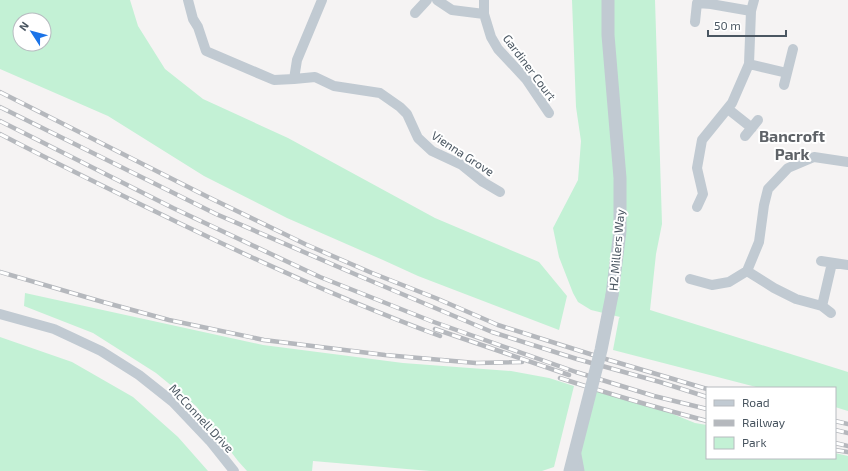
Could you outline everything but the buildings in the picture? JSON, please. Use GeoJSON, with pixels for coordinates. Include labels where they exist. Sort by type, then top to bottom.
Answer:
{"type":"FeatureCollection","features":[{"type":"Feature","properties":{"kind":"street","name":"Vienna Grove"},"geometry":{"type":"LineString","coordinates":[[188,0],[193,19],[198,27],[206,51],[274,80],[294,80],[315,77],[334,86],[380,93],[400,107],[407,114],[418,138],[432,151],[462,165],[482,182],[500,192]]}},
{"type":"Feature","properties":{"kind":"street"},"geometry":{"type":"LineString","coordinates":[[294,80],[297,60],[322,0]]}},
{"type":"Feature","properties":{"kind":"street"},"geometry":{"type":"LineString","coordinates":[[415,13],[427,0]]}},
{"type":"Feature","properties":{"kind":"street"},"geometry":{"type":"LineString","coordinates":[[436,0],[452,10],[484,14]]}},
{"type":"Feature","properties":{"kind":"street","name":"Gardiner Court"},"geometry":{"type":"LineString","coordinates":[[484,0],[484,14],[491,37],[498,49],[526,79],[548,113]]}},
{"type":"Feature","properties":{"kind":"street","name":"H2 Millers Way"},"geometry":{"type":"LineString","coordinates":[[570,471],[601,350],[612,295],[620,231],[620,178],[608,35],[608,0]]}},
{"type":"Feature","properties":{"kind":"street"},"geometry":{"type":"LineString","coordinates":[[697,207],[703,194],[697,168],[702,140],[732,103],[749,64],[751,11],[754,0]]}},
{"type":"Feature","properties":{"kind":"street"},"geometry":{"type":"LineString","coordinates":[[696,22],[697,3],[751,11]]}},
{"type":"Feature","properties":{"kind":"street"},"geometry":{"type":"LineString","coordinates":[[784,85],[793,49]]}},
{"type":"Feature","properties":{"kind":"street"},"geometry":{"type":"LineString","coordinates":[[749,64],[787,73]]}},
{"type":"Feature","properties":{"kind":"street"},"geometry":{"type":"LineString","coordinates":[[728,109],[751,128]]}},
{"type":"Feature","properties":{"kind":"street"},"geometry":{"type":"LineString","coordinates":[[690,279],[712,285],[729,282],[747,271],[759,242],[764,205],[768,189],[788,168],[814,157],[848,162]]}},
{"type":"Feature","properties":{"kind":"street"},"geometry":{"type":"LineString","coordinates":[[822,306],[827,262],[848,265]]}},
{"type":"Feature","properties":{"kind":"street"},"geometry":{"type":"LineString","coordinates":[[747,271],[774,288],[796,299],[822,306],[831,313]]}},
{"type":"Feature","properties":{"kind":"street","name":"McConnell Drive"},"geometry":{"type":"LineString","coordinates":[[0,314],[54,329],[101,351],[139,375],[173,402],[210,441],[234,471]]}},
{"type":"Feature","properties":{"kind":"street"},"geometry":{"type":"LineString","coordinates":[[575,455],[578,471]]}},
{"type":"Feature","properties":{"kind":"green space"},"geometry":{"type":"Polygon","coordinates":[[[0,0],[130,0],[138,26],[165,69],[203,99],[288,138],[435,218],[539,262],[567,296],[559,330],[418,276],[287,218],[204,176],[108,116],[0,69],[0,0]]]}},
{"type":"Feature","properties":{"kind":"green space"},"geometry":{"type":"Polygon","coordinates":[[[572,0],[655,0],[662,224],[656,254],[650,310],[848,372],[848,411],[836,407],[836,387],[756,387],[613,350],[620,317],[591,310],[578,302],[559,257],[553,228],[578,180],[581,141],[576,107],[572,0]]]}},
{"type":"Feature","properties":{"kind":"green space"},"geometry":{"type":"Polygon","coordinates":[[[25,293],[263,345],[403,363],[511,371],[549,378],[574,386],[554,467],[542,471],[430,471],[313,461],[312,471],[247,471],[196,406],[156,373],[93,333],[24,306],[25,293]]]}},
{"type":"Feature","properties":{"kind":"green space"},"geometry":{"type":"Polygon","coordinates":[[[0,337],[72,362],[133,397],[178,437],[208,471],[0,471],[0,337]]]}},
{"type":"Feature","properties":{"kind":"green space"},"geometry":{"type":"Polygon","coordinates":[[[592,389],[653,406],[695,423],[706,425],[706,459],[836,459],[836,453],[848,456],[848,471],[570,471],[592,389]]]}},
{"type":"Feature","properties":{"kind":"railway"},"geometry":{"type":"LineString","coordinates":[[0,92],[206,196],[307,245],[372,273],[498,325],[706,389]]}},
{"type":"Feature","properties":{"kind":"railway"},"geometry":{"type":"LineString","coordinates":[[0,107],[216,214],[492,332],[577,359],[706,397]]}},
{"type":"Feature","properties":{"kind":"railway"},"geometry":{"type":"LineString","coordinates":[[0,121],[173,208],[320,277],[431,321],[576,372],[654,396],[706,409]]}},
{"type":"Feature","properties":{"kind":"railway"},"geometry":{"type":"LineString","coordinates":[[0,134],[44,157],[243,253],[340,297],[440,336]]}},
{"type":"Feature","properties":{"kind":"railway"},"geometry":{"type":"LineString","coordinates":[[0,272],[169,320],[264,340],[385,355],[476,363],[522,362]]}},
{"type":"Feature","properties":{"kind":"railway"},"geometry":{"type":"LineString","coordinates":[[435,329],[569,375]]}},
{"type":"Feature","properties":{"kind":"railway"},"geometry":{"type":"LineString","coordinates":[[560,378],[634,401],[706,421]]}},
{"type":"Feature","properties":{"kind":"railway"},"geometry":{"type":"LineString","coordinates":[[836,421],[848,424]]}},
{"type":"Feature","properties":{"kind":"railway"},"geometry":{"type":"LineString","coordinates":[[836,430],[848,433]]}},
{"type":"Feature","properties":{"kind":"railway"},"geometry":{"type":"LineString","coordinates":[[836,443],[848,446]]}},
{"type":"Feature","properties":{"kind":"railway"},"geometry":{"type":"LineString","coordinates":[[836,450],[848,452]]}},
{"type":"Feature","properties":{"kind":"district","name":"Bancroft Park"},"geometry":{"type":"Point","coordinates":[792,144]}}]}
